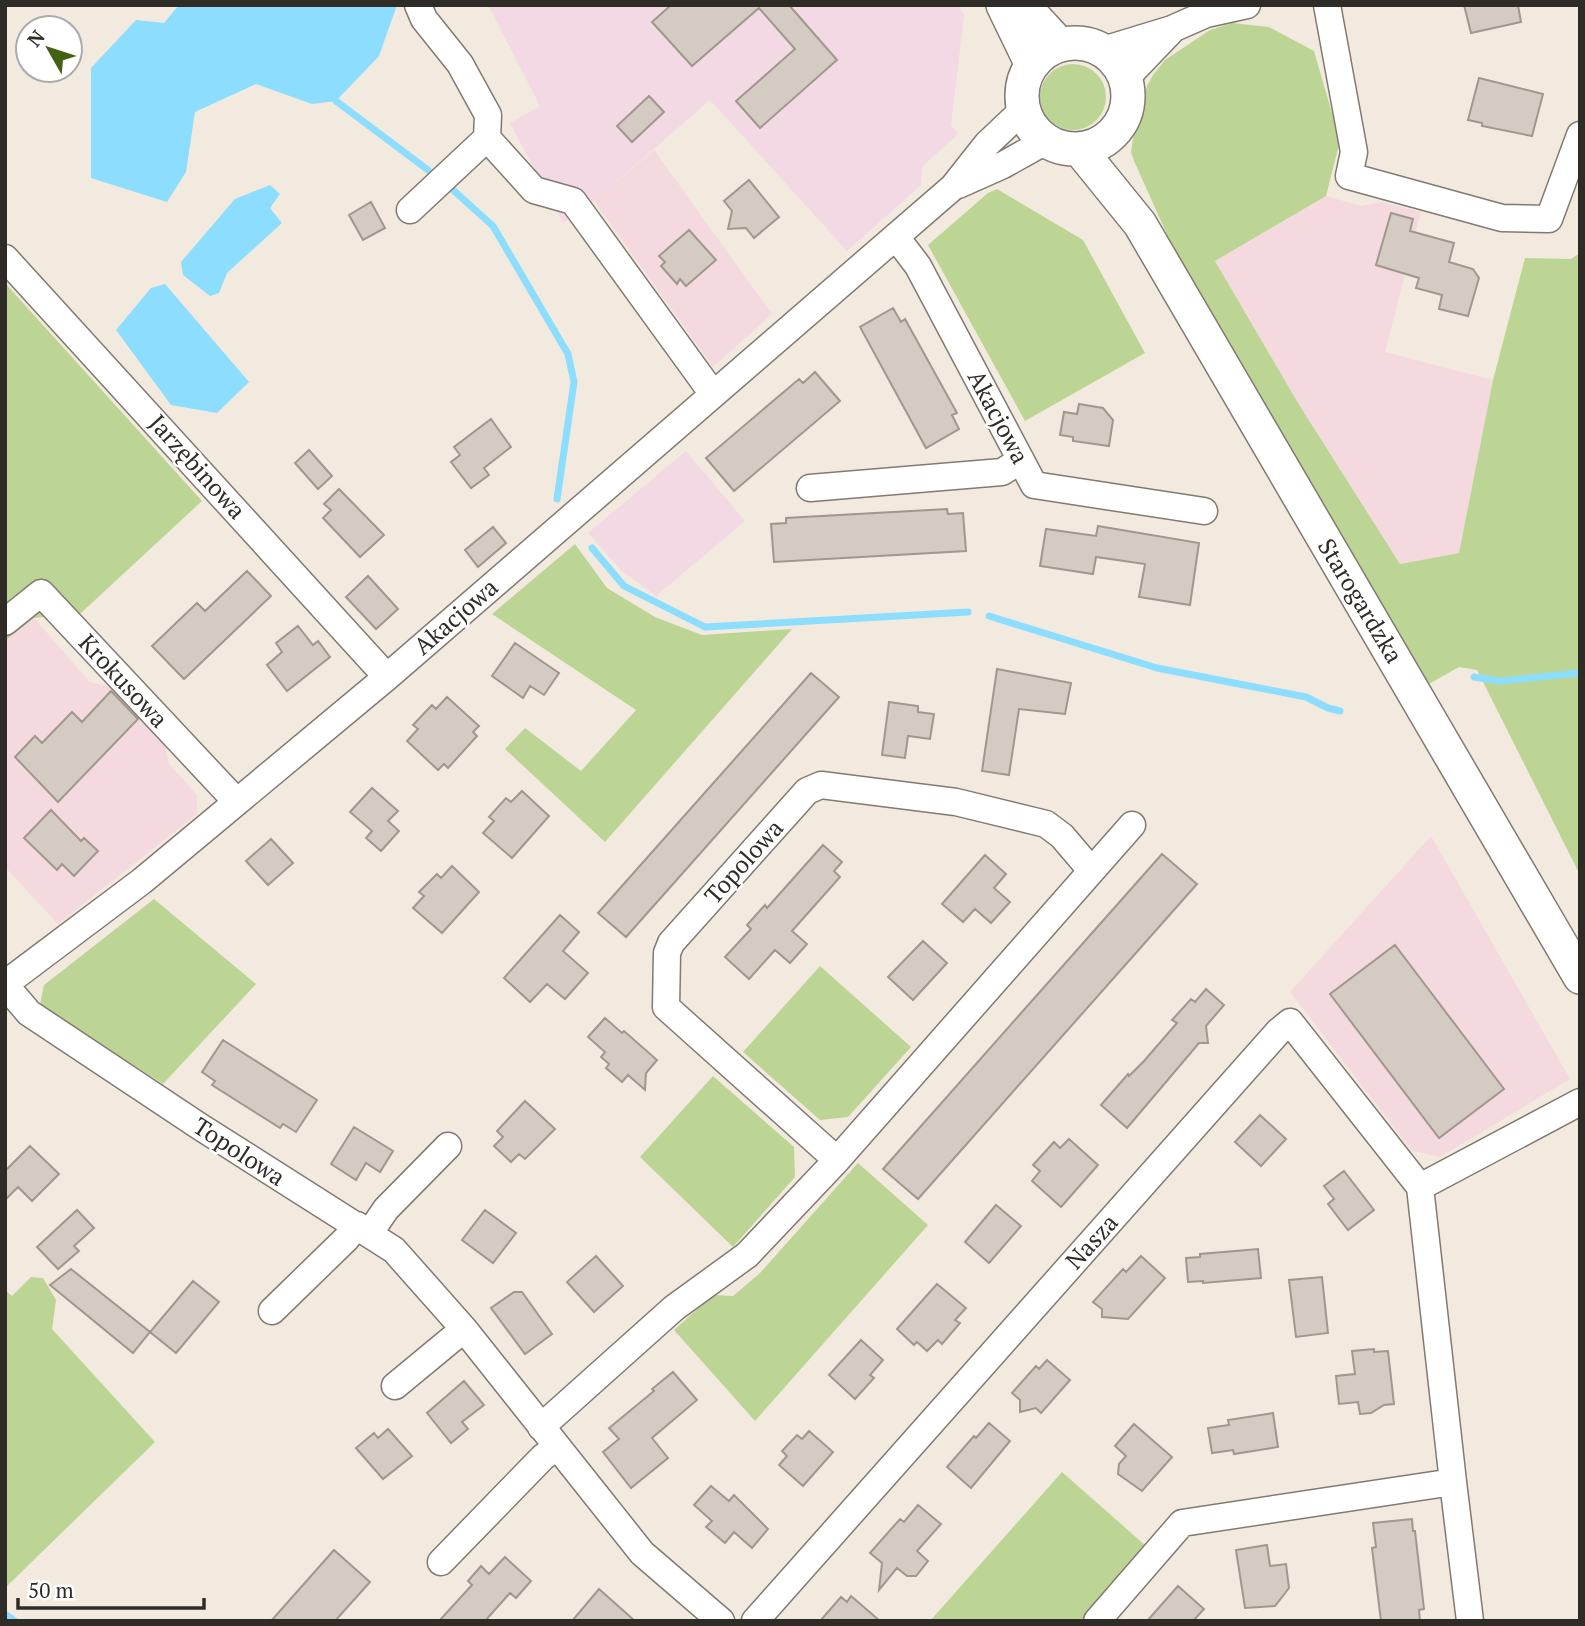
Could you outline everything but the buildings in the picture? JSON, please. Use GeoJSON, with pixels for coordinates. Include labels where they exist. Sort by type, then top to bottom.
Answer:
{"type":"FeatureCollection","features":[{"type":"Feature","properties":{"kind":"main road"},"geometry":{"type":"LineString","coordinates":[[1003,5],[1032,65]]}},
{"type":"Feature","properties":{"kind":"main road"},"geometry":{"type":"LineString","coordinates":[[1023,5],[1060,45]]}},
{"type":"Feature","properties":{"kind":"main road"},"geometry":{"type":"LineString","coordinates":[[1082,43],[1103,50],[1117,62],[1126,78],[1128,109],[1112,136],[1097,146],[1080,150],[1062,149],[1046,141],[1032,128],[1023,110],[1021,94],[1032,65],[1044,53],[1060,45],[1082,43]]}},
{"type":"Feature","properties":{"kind":"main road","name":"Starogardzka"},"geometry":{"type":"LineString","coordinates":[[1112,136],[1140,224]]}},
{"type":"Feature","properties":{"kind":"main road","name":"Starogardzka"},"geometry":{"type":"LineString","coordinates":[[1080,150],[1140,224],[1580,977]]}},
{"type":"Feature","properties":{"kind":"street"},"geometry":{"type":"LineString","coordinates":[[410,210],[487,138],[488,115],[460,64],[424,19],[418,5]]}},
{"type":"Feature","properties":{"kind":"street"},"geometry":{"type":"LineString","coordinates":[[1103,50],[1172,29],[1206,15],[1247,5]]}},
{"type":"Feature","properties":{"kind":"street"},"geometry":{"type":"LineString","coordinates":[[1327,5],[1354,152],[1349,176],[1502,218],[1549,219],[1580,135]]}},
{"type":"Feature","properties":{"kind":"street"},"geometry":{"type":"LineString","coordinates":[[1126,78],[1172,29]]}},
{"type":"Feature","properties":{"kind":"street","name":"Akacjowa"},"geometry":{"type":"LineString","coordinates":[[5,984],[142,881],[387,677],[953,187],[987,144],[1023,110]]}},
{"type":"Feature","properties":{"kind":"street"},"geometry":{"type":"LineString","coordinates":[[487,138],[534,190],[573,201],[713,394]]}},
{"type":"Feature","properties":{"kind":"street","name":"Akacjowa"},"geometry":{"type":"LineString","coordinates":[[953,187],[1046,141]]}},
{"type":"Feature","properties":{"kind":"street","name":"Akacjowa"},"geometry":{"type":"LineString","coordinates":[[896,237],[918,266],[1034,485],[1204,511]]}},
{"type":"Feature","properties":{"kind":"street","name":"Jarzębinowa"},"geometry":{"type":"LineString","coordinates":[[5,258],[387,677]]}},
{"type":"Feature","properties":{"kind":"street"},"geometry":{"type":"LineString","coordinates":[[810,488],[1002,472],[1021,460]]}},
{"type":"Feature","properties":{"kind":"street","name":"Krokusowa"},"geometry":{"type":"LineString","coordinates":[[5,622],[41,593],[237,802]]}},
{"type":"Feature","properties":{"kind":"street","name":"Topolowa"},"geometry":{"type":"LineString","coordinates":[[837,1160],[666,1007],[667,953],[671,943],[807,791],[821,785],[956,802],[1046,824],[1062,836],[1091,870]]}},
{"type":"Feature","properties":{"kind":"street"},"geometry":{"type":"LineString","coordinates":[[441,1562],[543,1457],[549,1437],[674,1308],[747,1255],[837,1160],[1132,825]]}},
{"type":"Feature","properties":{"kind":"street","name":"Topolowa"},"geometry":{"type":"LineString","coordinates":[[5,984],[29,1013],[222,1141],[394,1250],[464,1329],[642,1553],[721,1621]]}},
{"type":"Feature","properties":{"kind":"street","name":"Nasza"},"geometry":{"type":"LineString","coordinates":[[755,1621],[1269,1042],[1290,1022],[1420,1187]]}},
{"type":"Feature","properties":{"kind":"street"},"geometry":{"type":"LineString","coordinates":[[1470,1621],[1420,1187],[1580,1102]]}},
{"type":"Feature","properties":{"kind":"street"},"geometry":{"type":"LineString","coordinates":[[272,1311],[386,1209],[448,1146]]}},
{"type":"Feature","properties":{"kind":"street"},"geometry":{"type":"LineString","coordinates":[[395,1387],[464,1329]]}},
{"type":"Feature","properties":{"kind":"street"},"geometry":{"type":"LineString","coordinates":[[1097,1621],[1182,1523],[1453,1482]]}},
{"type":"Feature","properties":{"kind":"shaded area"},"geometry":{"type":"Polygon","coordinates":[[[488,5],[957,5],[964,15],[951,125],[958,134],[922,167],[921,185],[847,251],[710,100],[594,201],[563,223],[510,123],[540,106],[488,5]]]}},
{"type":"Feature","properties":{"kind":"shaded area"},"geometry":{"type":"Polygon","coordinates":[[[654,150],[772,314],[713,367],[594,201],[654,150]]]}},
{"type":"Feature","properties":{"kind":"shaded area"},"geometry":{"type":"Polygon","coordinates":[[[1326,196],[1361,206],[1382,202],[1421,212],[1385,352],[1493,380],[1459,553],[1400,564],[1298,403],[1215,261],[1326,196]]]}},
{"type":"Feature","properties":{"kind":"shaded area"},"geometry":{"type":"Polygon","coordinates":[[[686,451],[745,521],[656,596],[621,570],[588,533],[686,451]]]}},
{"type":"Feature","properties":{"kind":"shaded area"},"geometry":{"type":"Polygon","coordinates":[[[34,618],[90,682],[116,688],[164,743],[169,764],[197,795],[197,814],[58,924],[5,867],[5,641],[34,618]]]}},
{"type":"Feature","properties":{"kind":"shaded area"},"geometry":{"type":"Polygon","coordinates":[[[1431,836],[1570,1079],[1440,1157],[1412,1151],[1290,992],[1431,836]]]}},
{"type":"Feature","properties":{"kind":"green space"},"geometry":{"type":"Polygon","coordinates":[[[1232,23],[1269,27],[1314,51],[1340,141],[1326,196],[1215,261],[1298,403],[1400,564],[1459,553],[1493,380],[1525,258],[1571,259],[1580,253],[1580,875],[1477,670],[1459,667],[1427,685],[1183,270],[1134,161],[1131,152],[1133,138],[1147,86],[1153,75],[1165,60],[1210,30],[1232,23]]]}},
{"type":"Feature","properties":{"kind":"green space"},"geometry":{"type":"Polygon","coordinates":[[[1067,64],[1079,64],[1091,69],[1101,79],[1106,97],[1104,110],[1091,125],[1079,130],[1067,130],[1055,125],[1045,115],[1040,103],[1040,91],[1045,79],[1055,69],[1067,64]]]}},
{"type":"Feature","properties":{"kind":"green space"},"geometry":{"type":"Polygon","coordinates":[[[997,189],[1083,240],[1145,353],[1025,421],[928,245],[988,193],[997,189]]]}},
{"type":"Feature","properties":{"kind":"green space"},"geometry":{"type":"Polygon","coordinates":[[[5,283],[202,501],[81,613],[34,618],[5,641],[5,283]]]}},
{"type":"Feature","properties":{"kind":"green space"},"geometry":{"type":"Polygon","coordinates":[[[575,544],[607,588],[655,617],[702,635],[792,629],[605,842],[505,749],[525,728],[581,771],[636,710],[492,614],[575,544]]]}},
{"type":"Feature","properties":{"kind":"green space"},"geometry":{"type":"Polygon","coordinates":[[[154,899],[256,984],[163,1084],[40,1005],[44,985],[154,899]]]}},
{"type":"Feature","properties":{"kind":"green space"},"geometry":{"type":"Polygon","coordinates":[[[820,966],[911,1047],[848,1117],[820,1120],[743,1052],[820,966]]]}},
{"type":"Feature","properties":{"kind":"green space"},"geometry":{"type":"Polygon","coordinates":[[[713,1076],[794,1147],[795,1177],[733,1247],[640,1157],[713,1076]]]}},
{"type":"Feature","properties":{"kind":"green space"},"geometry":{"type":"Polygon","coordinates":[[[858,1163],[928,1225],[755,1421],[674,1330],[713,1295],[733,1296],[760,1273],[858,1163]]]}},
{"type":"Feature","properties":{"kind":"green space"},"geometry":{"type":"Polygon","coordinates":[[[31,1277],[43,1278],[56,1300],[52,1329],[155,1442],[5,1588],[5,1290],[12,1296],[31,1277]]]}},
{"type":"Feature","properties":{"kind":"green space"},"geometry":{"type":"Polygon","coordinates":[[[1062,1472],[1146,1546],[1080,1621],[930,1621],[1062,1472]]]}},
{"type":"Feature","properties":{"kind":"water"},"geometry":{"type":"Polygon","coordinates":[[[179,5],[397,5],[379,56],[336,101],[312,104],[256,84],[195,112],[186,172],[167,202],[91,178],[91,68],[136,20],[164,23],[179,5]]]}},
{"type":"Feature","properties":{"kind":"water"},"geometry":{"type":"Polygon","coordinates":[[[270,185],[280,194],[270,208],[282,223],[227,273],[219,293],[210,296],[183,275],[181,262],[235,199],[270,185]]]}},
{"type":"Feature","properties":{"kind":"water"},"geometry":{"type":"Polygon","coordinates":[[[165,284],[249,382],[217,413],[171,405],[116,330],[151,288],[165,284]]]}},
{"type":"Feature","properties":{"kind":"waterway"},"geometry":{"type":"LineString","coordinates":[[336,101],[428,170]]}},
{"type":"Feature","properties":{"kind":"waterway"},"geometry":{"type":"LineString","coordinates":[[452,189],[493,226],[568,354],[574,382],[557,499]]}},
{"type":"Feature","properties":{"kind":"waterway"},"geometry":{"type":"LineString","coordinates":[[592,548],[624,586],[705,627],[968,612]]}},
{"type":"Feature","properties":{"kind":"waterway"},"geometry":{"type":"LineString","coordinates":[[989,616],[1157,668],[1306,697],[1340,711]]}},
{"type":"Feature","properties":{"kind":"waterway"},"geometry":{"type":"LineString","coordinates":[[1474,677],[1500,681],[1580,673]]}},
{"type":"Feature","properties":{"kind":"waterway"},"geometry":{"type":"LineString","coordinates":[[5,1614],[15,1621]]}}]}
